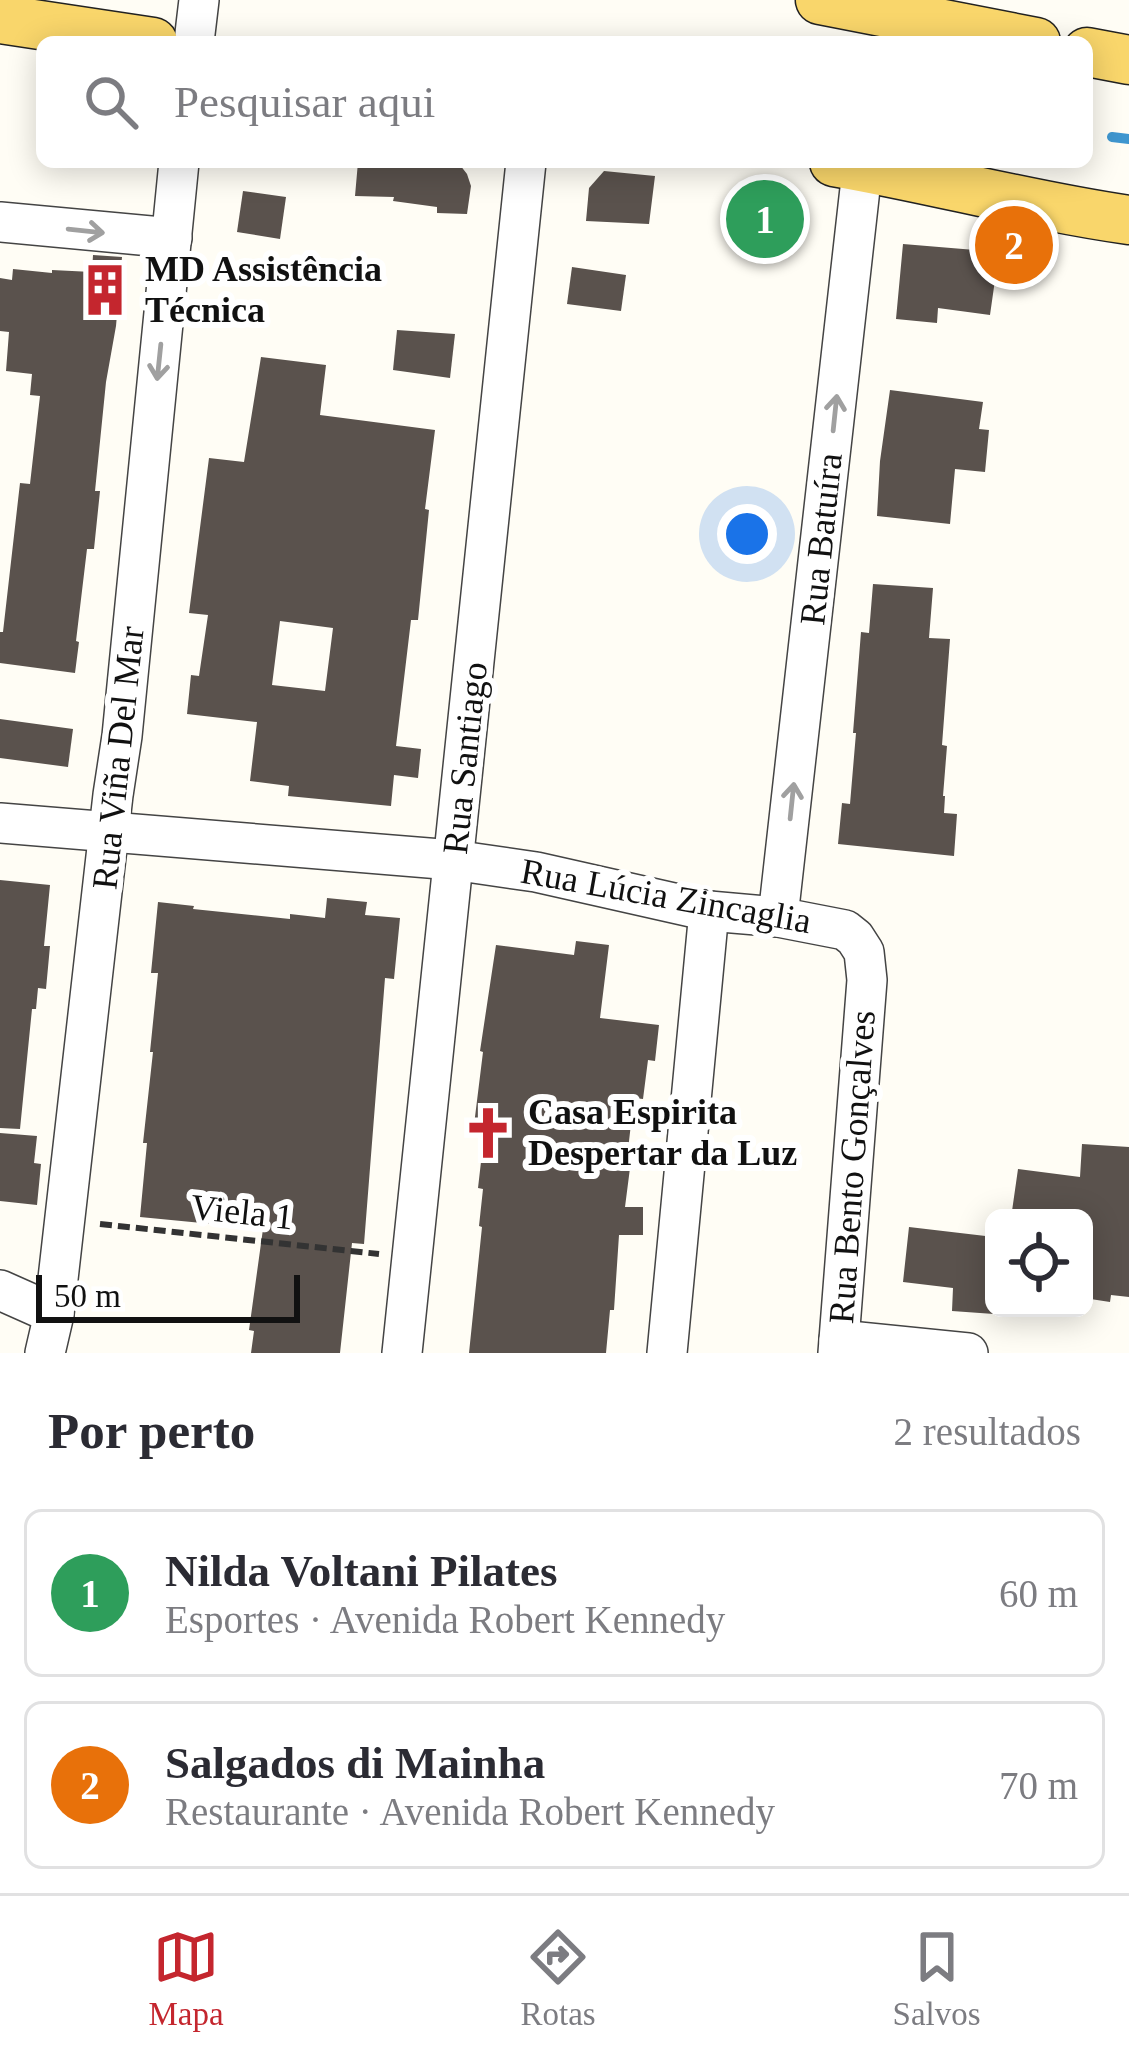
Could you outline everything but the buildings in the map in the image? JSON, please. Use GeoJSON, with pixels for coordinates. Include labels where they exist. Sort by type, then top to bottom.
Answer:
{"type":"FeatureCollection","features":[{"type":"Feature","properties":{"kind":"main road"},"geometry":{"type":"LineString","coordinates":[[820,0],[878,18],[996,36]]}},
{"type":"Feature","properties":{"kind":"main road"},"geometry":{"type":"LineString","coordinates":[[0,19],[113,36]]}},
{"type":"Feature","properties":{"kind":"main road"},"geometry":{"type":"LineString","coordinates":[[1093,53],[1129,60]]}},
{"type":"Feature","properties":{"kind":"main road"},"geometry":{"type":"LineString","coordinates":[[1093,78],[1129,85]]}},
{"type":"Feature","properties":{"kind":"main road"},"geometry":{"type":"LineString","coordinates":[[893,168],[1018,181],[1065,211],[1129,220]]}},
{"type":"Feature","properties":{"kind":"street"},"geometry":{"type":"LineString","coordinates":[[195,36],[199,0]]}},
{"type":"Feature","properties":{"kind":"street","name":"Rua Viña Del Mar"},"geometry":{"type":"LineString","coordinates":[[45,1353],[66,1221],[122,736],[178,168]]}},
{"type":"Feature","properties":{"kind":"street","name":"Rua Santiago"},"geometry":{"type":"LineString","coordinates":[[402,1353],[525,168]]}},
{"type":"Feature","properties":{"kind":"street","name":"Rua Batuíra"},"geometry":{"type":"LineString","coordinates":[[778,917],[854,168]]}},
{"type":"Feature","properties":{"kind":"street"},"geometry":{"type":"LineString","coordinates":[[0,222],[172,238]]}},
{"type":"Feature","properties":{"kind":"street","name":"Rua Lúcia Zincaglia"},"geometry":{"type":"LineString","coordinates":[[0,823],[453,860],[536,872],[710,910],[845,931],[863,952],[867,980]]}},
{"type":"Feature","properties":{"kind":"street"},"geometry":{"type":"LineString","coordinates":[[667,1353],[710,910]]}},
{"type":"Feature","properties":{"kind":"street","name":"Rua Bento Gonçalves"},"geometry":{"type":"LineString","coordinates":[[838,1346],[867,980]]}},
{"type":"Feature","properties":{"kind":"street"},"geometry":{"type":"LineString","coordinates":[[0,1290],[54,1314]]}},
{"type":"Feature","properties":{"kind":"street"},"geometry":{"type":"LineString","coordinates":[[838,1346],[968,1353]]}},
{"type":"Feature","properties":{"kind":"path","name":"Viela 1"},"geometry":{"type":"LineString","coordinates":[[66,1221],[413,1258]]}},
{"type":"Feature","properties":{"kind":"waterway"},"geometry":{"type":"LineString","coordinates":[[1112,137],[1129,139]]}},
{"type":"Feature","properties":{"kind":"place","name":"Nilda Voltani Pilates"},"geometry":{"type":"Point","coordinates":[765,219]}},
{"type":"Feature","properties":{"kind":"place","name":"Salgados di Mainha"},"geometry":{"type":"Point","coordinates":[1014,245]}},
{"type":"Feature","properties":{"kind":"place","name":"MD Assistência Técnica"},"geometry":{"type":"Point","coordinates":[105,290]}},
{"type":"Feature","properties":{"kind":"place","name":"Casa Espirita Despertar da Luz"},"geometry":{"type":"Point","coordinates":[488,1133]}}]}
